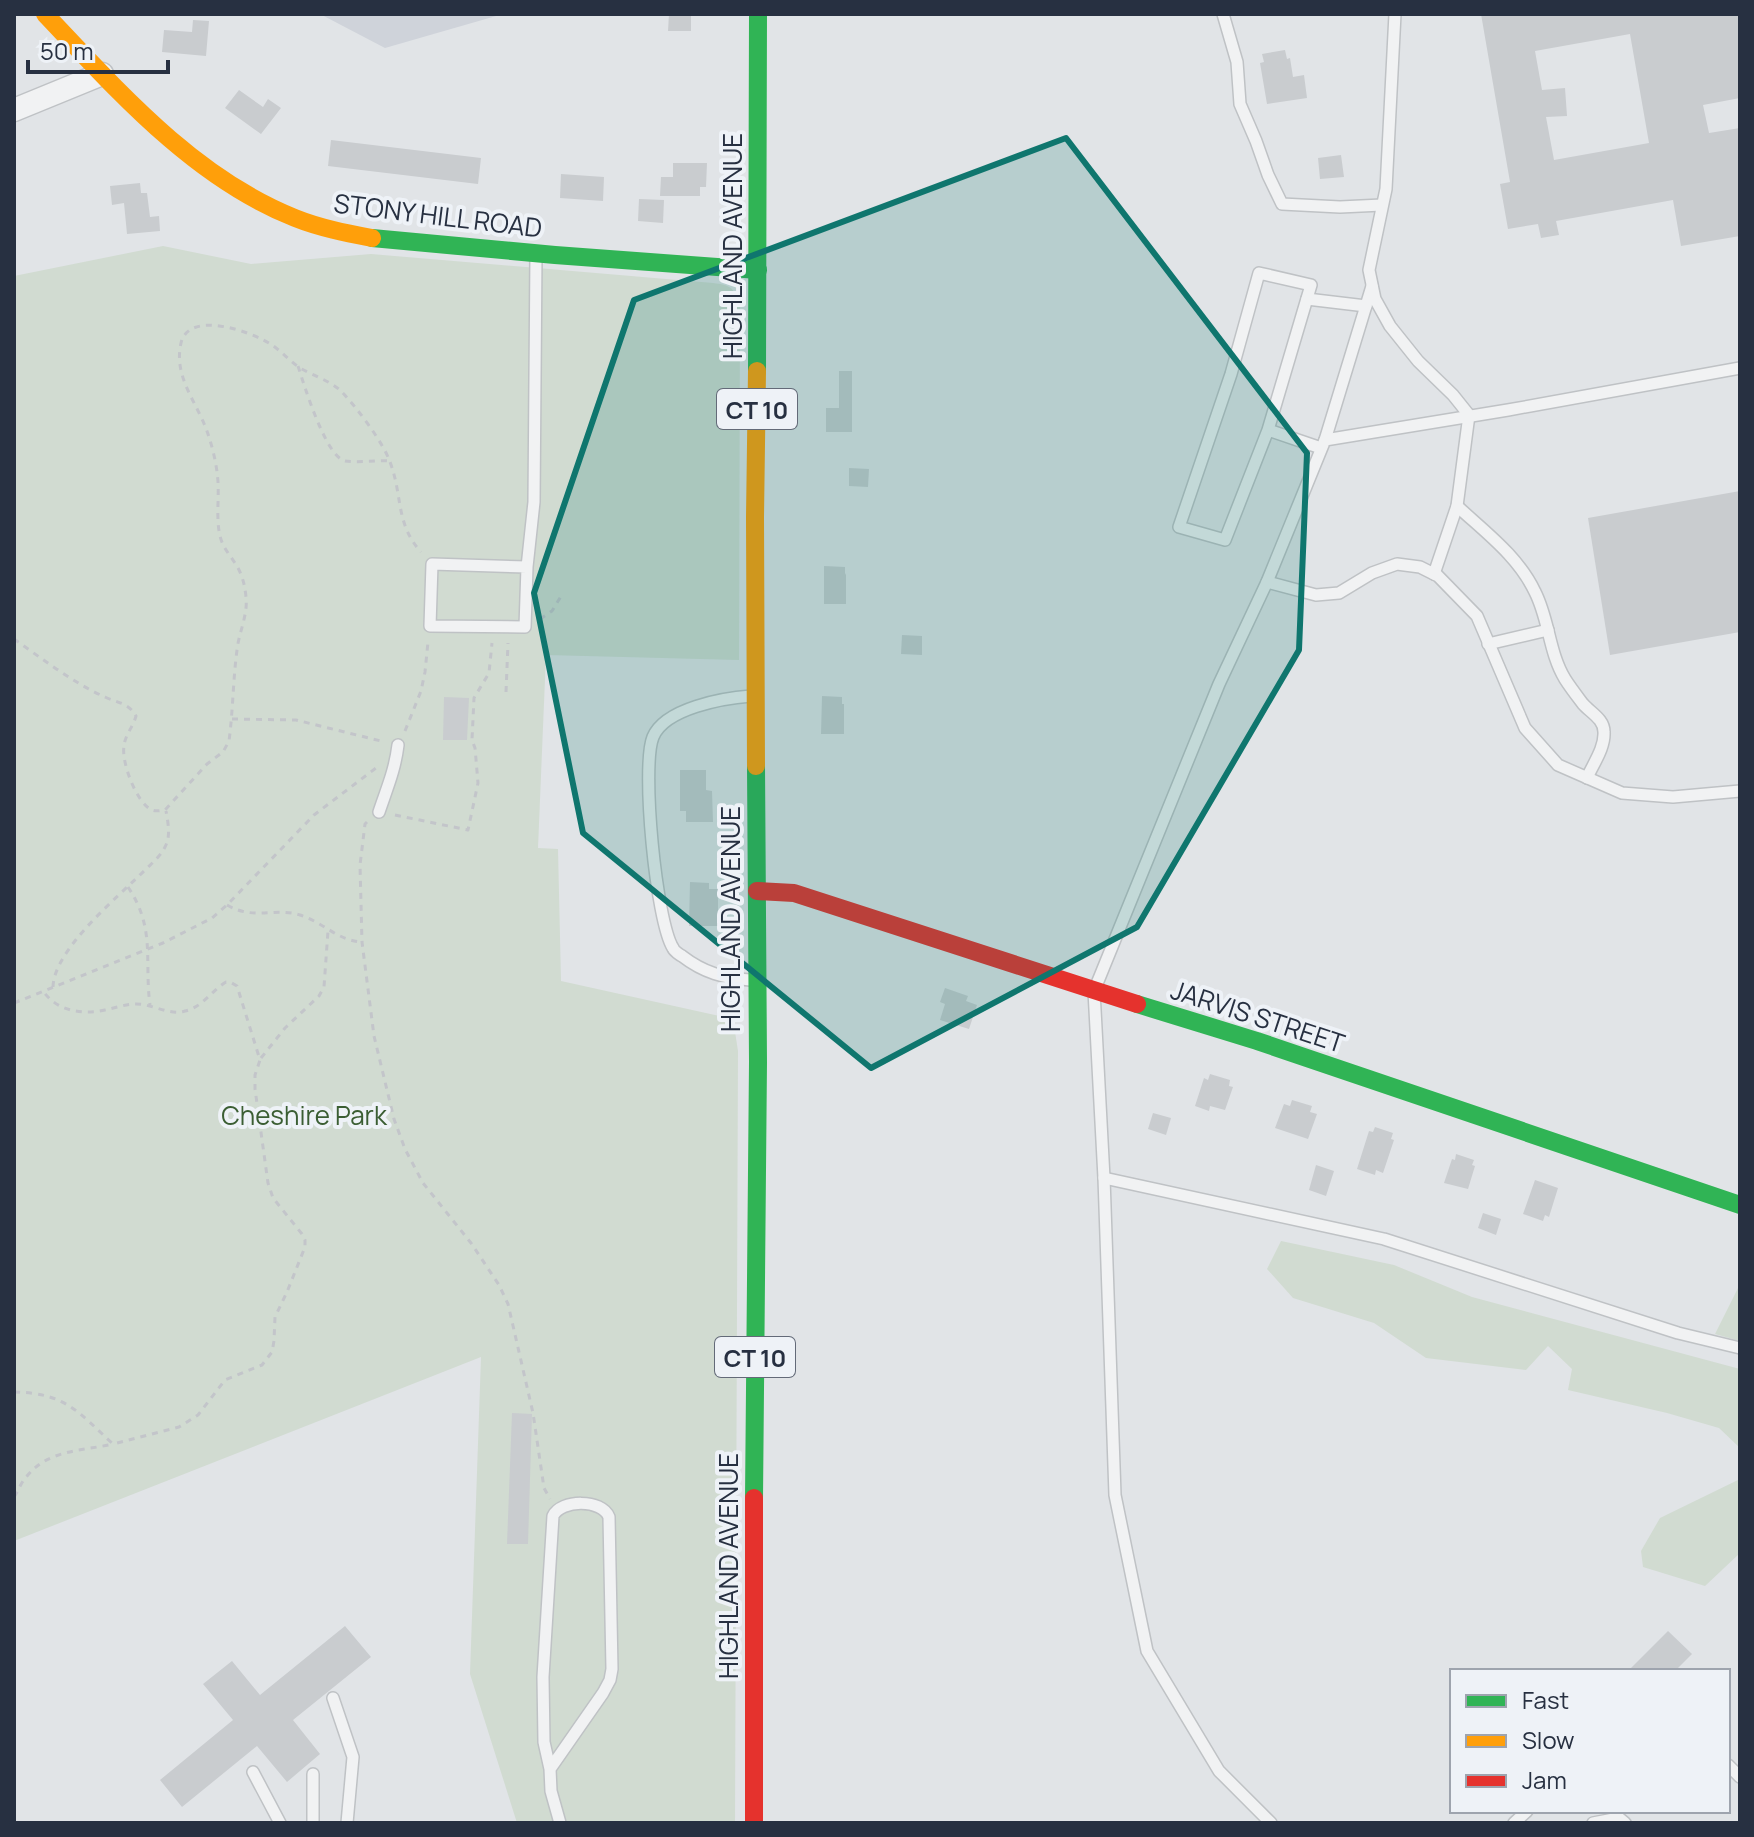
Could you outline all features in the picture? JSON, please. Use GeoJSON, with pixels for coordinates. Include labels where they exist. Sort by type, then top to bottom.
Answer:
{"type":"FeatureCollection","features":[{"type":"Feature","properties":{"kind":"main road","name":"STONY HILL ROAD"},"geometry":{"type":"LineString","coordinates":[[45,14],[102,74],[209,170],[267,205],[320,228],[379,239],[758,270]]}},
{"type":"Feature","properties":{"kind":"main road","name":"HIGHLAND AVENUE"},"geometry":{"type":"LineString","coordinates":[[754,1823],[758,14]]}},
{"type":"Feature","properties":{"kind":"main road","name":"JARVIS STREET"},"geometry":{"type":"LineString","coordinates":[[757,891],[794,893],[814,899],[1257,1041],[1740,1205]]}},
{"type":"Feature","properties":{"kind":"street"},"geometry":{"type":"LineString","coordinates":[[14,110],[102,74]]}},
{"type":"Feature","properties":{"kind":"lane"},"geometry":{"type":"LineString","coordinates":[[1223,14],[1237,62],[1240,104],[1282,204],[1340,207],[1382,205]]}},
{"type":"Feature","properties":{"kind":"lane"},"geometry":{"type":"LineString","coordinates":[[1395,14],[1386,189],[1369,270],[1375,299],[1390,326],[1469,415],[1457,506],[1434,574]]}},
{"type":"Feature","properties":{"kind":"lane"},"geometry":{"type":"LineString","coordinates":[[527,567],[432,564],[430,626],[525,627],[534,502],[536,254]]}},
{"type":"Feature","properties":{"kind":"lane"},"geometry":{"type":"LineString","coordinates":[[1259,273],[1311,285],[1268,430],[1225,540],[1179,527],[1231,374],[1259,273]]}},
{"type":"Feature","properties":{"kind":"lane"},"geometry":{"type":"LineString","coordinates":[[1271,1823],[1219,1771],[1147,1651],[1115,1495],[1094,991],[1219,684],[1267,582],[1323,444],[1372,285]]}},
{"type":"Feature","properties":{"kind":"lane"},"geometry":{"type":"LineString","coordinates":[[1307,299],[1366,306]]}},
{"type":"Feature","properties":{"kind":"lane"},"geometry":{"type":"LineString","coordinates":[[1268,430],[1323,444],[1740,368]]}},
{"type":"Feature","properties":{"kind":"lane"},"geometry":{"type":"LineString","coordinates":[[1457,506],[1511,556],[1526,575],[1536,593],[1564,677],[1605,730],[1603,744],[1587,778]]}},
{"type":"Feature","properties":{"kind":"lane"},"geometry":{"type":"LineString","coordinates":[[1267,582],[1316,595],[1339,593],[1372,573],[1397,564],[1420,567],[1438,576],[1477,616],[1525,728],[1558,765],[1622,793],[1673,797],[1740,791]]}},
{"type":"Feature","properties":{"kind":"lane"},"geometry":{"type":"LineString","coordinates":[[1488,644],[1548,630]]}},
{"type":"Feature","properties":{"kind":"lane"},"geometry":{"type":"LineString","coordinates":[[756,696],[707,703],[678,714],[663,724],[653,736],[650,754],[650,820],[655,876],[663,920],[673,950],[697,968],[735,979],[757,981]]}},
{"type":"Feature","properties":{"kind":"lane"},"geometry":{"type":"LineString","coordinates":[[379,812],[396,764],[398,745]]}},
{"type":"Feature","properties":{"kind":"lane"},"geometry":{"type":"LineString","coordinates":[[1104,1178],[1384,1239],[1678,1333],[1740,1348]]}},
{"type":"Feature","properties":{"kind":"lane"},"geometry":{"type":"LineString","coordinates":[[550,1769],[610,1680],[609,1517],[607,1510],[600,1505],[562,1506],[556,1509],[553,1516],[543,1677],[544,1742],[551,1791],[560,1823]]}},
{"type":"Feature","properties":{"kind":"lane"},"geometry":{"type":"LineString","coordinates":[[333,1698],[353,1757],[347,1823]]}},
{"type":"Feature","properties":{"kind":"lane"},"geometry":{"type":"LineString","coordinates":[[253,1772],[280,1823]]}},
{"type":"Feature","properties":{"kind":"lane"},"geometry":{"type":"LineString","coordinates":[[313,1774],[313,1823]]}},
{"type":"Feature","properties":{"kind":"lane"},"geometry":{"type":"LineString","coordinates":[[1593,1823],[1619,1818],[1625,1823]]}},
{"type":"Feature","properties":{"kind":"path"},"geometry":{"type":"LineString","coordinates":[[14,639],[74,681],[132,708],[136,716],[124,744],[123,756],[135,789],[148,808],[165,810],[207,764],[223,752],[229,741],[237,650],[247,611],[244,581],[219,535],[218,480],[208,433],[184,383],[182,340],[188,331],[199,326],[215,325],[254,335],[344,394],[390,461],[408,536],[432,564]]}},
{"type":"Feature","properties":{"kind":"path"},"geometry":{"type":"LineString","coordinates":[[298,366],[321,429],[339,458],[346,461],[390,461]]}},
{"type":"Feature","properties":{"kind":"path"},"geometry":{"type":"LineString","coordinates":[[525,622],[543,618],[552,611],[563,593]]}},
{"type":"Feature","properties":{"kind":"path"},"geometry":{"type":"LineString","coordinates":[[14,1003],[148,950],[212,918],[227,905],[314,815],[373,772],[398,745],[421,691],[430,626]]}},
{"type":"Feature","properties":{"kind":"path"},"geometry":{"type":"LineString","coordinates":[[493,627],[489,673],[474,698],[472,740],[478,783],[468,830],[379,812],[365,824],[360,865],[362,942],[374,1036],[394,1119],[423,1183],[471,1243],[508,1304],[533,1413],[544,1488],[556,1509]]}},
{"type":"Feature","properties":{"kind":"path"},"geometry":{"type":"LineString","coordinates":[[506,692],[509,627]]}},
{"type":"Feature","properties":{"kind":"path"},"geometry":{"type":"LineString","coordinates":[[232,719],[296,720],[398,745]]}},
{"type":"Feature","properties":{"kind":"path"},"geometry":{"type":"LineString","coordinates":[[53,987],[56,971],[66,955],[93,922],[158,858],[166,845],[169,827],[165,810]]}},
{"type":"Feature","properties":{"kind":"path"},"geometry":{"type":"LineString","coordinates":[[128,887],[136,899],[148,936],[150,1005]]}},
{"type":"Feature","properties":{"kind":"path"},"geometry":{"type":"LineString","coordinates":[[227,905],[247,914],[301,915],[343,939],[362,942]]}},
{"type":"Feature","properties":{"kind":"path"},"geometry":{"type":"LineString","coordinates":[[14,1497],[33,1469],[57,1454],[179,1427],[198,1415],[225,1380],[262,1365],[272,1352],[275,1317],[298,1267],[305,1240],[273,1198],[268,1183],[255,1075],[260,1060],[285,1028],[319,996],[324,987],[328,931]]}},
{"type":"Feature","properties":{"kind":"path"},"geometry":{"type":"LineString","coordinates":[[43,991],[57,1006],[75,1011],[102,1011],[135,1004],[171,1012],[188,1011],[200,1005],[220,986],[230,982],[237,986],[260,1060]]}},
{"type":"Feature","properties":{"kind":"path"},"geometry":{"type":"LineString","coordinates":[[14,1392],[34,1392],[65,1402],[83,1414],[113,1444]]}},
{"type":"Feature","properties":{"kind":"highlighted area"},"geometry":{"type":"Polygon","coordinates":[[[1066,138],[1307,453],[1299,650],[1137,927],[871,1068],[583,833],[534,593],[634,300],[1066,138]]]}},
{"type":"Feature","properties":{"kind":"shaded area"},"geometry":{"type":"Polygon","coordinates":[[[320,14],[503,14],[385,48],[320,14]]]}},
{"type":"Feature","properties":{"kind":"green space","name":"Cheshire Park"},"geometry":{"type":"Polygon","coordinates":[[[163,246],[251,264],[371,254],[713,283],[730,288],[740,303],[739,660],[546,655],[538,848],[558,849],[561,981],[733,1019],[738,1051],[735,1823],[517,1823],[470,1674],[481,1357],[14,1541],[14,276],[163,246]]]}},
{"type":"Feature","properties":{"kind":"green space"},"geometry":{"type":"Polygon","coordinates":[[[1281,1241],[1394,1265],[1472,1297],[1740,1369],[1740,1448],[1719,1428],[1568,1390],[1572,1369],[1548,1346],[1526,1370],[1426,1358],[1374,1323],[1293,1298],[1267,1269],[1281,1241]]]}},
{"type":"Feature","properties":{"kind":"green space"},"geometry":{"type":"Polygon","coordinates":[[[1740,1284],[1740,1341],[1715,1334],[1740,1284]]]}},
{"type":"Feature","properties":{"kind":"green space"},"geometry":{"type":"Polygon","coordinates":[[[1740,1479],[1740,1553],[1705,1586],[1643,1567],[1641,1551],[1660,1518],[1740,1479]]]}},
{"type":"Feature","properties":{"kind":"building"},"geometry":{"type":"Polygon","coordinates":[[[669,14],[691,14],[691,31],[668,31],[669,14]]]}},
{"type":"Feature","properties":{"kind":"building"},"geometry":{"type":"Polygon","coordinates":[[[1481,14],[1740,14],[1740,98],[1703,105],[1709,133],[1740,128],[1740,236],[1681,246],[1673,200],[1556,221],[1559,235],[1541,238],[1538,224],[1508,229],[1500,184],[1510,182],[1481,14]],[[1630,34],[1535,51],[1542,90],[1565,88],[1567,116],[1546,117],[1554,160],[1649,143],[1630,34]]]}},
{"type":"Feature","properties":{"kind":"building"},"geometry":{"type":"Polygon","coordinates":[[[193,20],[209,21],[206,56],[162,52],[164,30],[192,32],[193,20]]]}},
{"type":"Feature","properties":{"kind":"building"},"geometry":{"type":"Polygon","coordinates":[[[1285,50],[1287,59],[1290,58],[1293,77],[1304,75],[1307,98],[1267,104],[1260,63],[1264,62],[1262,54],[1285,50]]]}},
{"type":"Feature","properties":{"kind":"building"},"geometry":{"type":"Polygon","coordinates":[[[239,90],[263,107],[268,99],[281,108],[261,134],[225,108],[239,90]]]}},
{"type":"Feature","properties":{"kind":"building"},"geometry":{"type":"Polygon","coordinates":[[[331,140],[481,158],[478,184],[328,166],[331,140]]]}},
{"type":"Feature","properties":{"kind":"building"},"geometry":{"type":"Polygon","coordinates":[[[1341,155],[1344,177],[1320,179],[1318,158],[1341,155]]]}},
{"type":"Feature","properties":{"kind":"building"},"geometry":{"type":"Polygon","coordinates":[[[673,163],[707,163],[706,187],[700,187],[700,196],[660,196],[661,177],[673,177],[673,163]]]}},
{"type":"Feature","properties":{"kind":"building"},"geometry":{"type":"Polygon","coordinates":[[[561,174],[604,177],[603,201],[560,198],[561,174]]]}},
{"type":"Feature","properties":{"kind":"building"},"geometry":{"type":"Polygon","coordinates":[[[140,183],[141,193],[147,193],[150,217],[159,216],[160,231],[127,234],[124,203],[112,205],[110,186],[140,183]]]}},
{"type":"Feature","properties":{"kind":"building"},"geometry":{"type":"Polygon","coordinates":[[[639,199],[664,200],[663,223],[638,221],[639,199]]]}},
{"type":"Feature","properties":{"kind":"building"},"geometry":{"type":"Polygon","coordinates":[[[839,371],[852,371],[852,432],[826,432],[826,408],[839,408],[839,371]]]}},
{"type":"Feature","properties":{"kind":"building"},"geometry":{"type":"Polygon","coordinates":[[[849,468],[869,469],[868,487],[849,486],[849,468]]]}},
{"type":"Feature","properties":{"kind":"building"},"geometry":{"type":"Polygon","coordinates":[[[1740,491],[1740,632],[1610,655],[1588,518],[1740,491]]]}},
{"type":"Feature","properties":{"kind":"building"},"geometry":{"type":"Polygon","coordinates":[[[824,566],[845,567],[846,604],[824,604],[824,566]]]}},
{"type":"Feature","properties":{"kind":"building"},"geometry":{"type":"Polygon","coordinates":[[[902,635],[922,636],[922,655],[901,654],[902,635]]]}},
{"type":"Feature","properties":{"kind":"building"},"geometry":{"type":"Polygon","coordinates":[[[822,696],[842,697],[844,734],[821,734],[822,696]]]}},
{"type":"Feature","properties":{"kind":"building"},"geometry":{"type":"Polygon","coordinates":[[[444,697],[469,698],[467,740],[443,740],[444,697]]]}},
{"type":"Feature","properties":{"kind":"building"},"geometry":{"type":"Polygon","coordinates":[[[680,770],[706,770],[706,790],[712,791],[713,822],[686,822],[686,811],[680,811],[680,770]]]}},
{"type":"Feature","properties":{"kind":"building"},"geometry":{"type":"Polygon","coordinates":[[[690,882],[709,883],[709,889],[718,889],[718,926],[689,926],[690,882]]]}},
{"type":"Feature","properties":{"kind":"building"},"geometry":{"type":"Polygon","coordinates":[[[945,988],[968,996],[966,1001],[977,1005],[969,1029],[940,1020],[945,1004],[940,1002],[945,988]]]}},
{"type":"Feature","properties":{"kind":"building"},"geometry":{"type":"Polygon","coordinates":[[[1210,1074],[1230,1080],[1229,1086],[1233,1087],[1225,1110],[1210,1106],[1209,1111],[1195,1106],[1204,1078],[1208,1080],[1210,1074]]]}},
{"type":"Feature","properties":{"kind":"building"},"geometry":{"type":"Polygon","coordinates":[[[1292,1100],[1312,1106],[1310,1112],[1317,1114],[1308,1139],[1275,1128],[1284,1104],[1290,1106],[1292,1100]]]}},
{"type":"Feature","properties":{"kind":"building"},"geometry":{"type":"Polygon","coordinates":[[[1153,1113],[1171,1118],[1166,1135],[1148,1129],[1153,1113]]]}},
{"type":"Feature","properties":{"kind":"building"},"geometry":{"type":"Polygon","coordinates":[[[1375,1127],[1393,1133],[1391,1139],[1394,1140],[1383,1173],[1376,1170],[1375,1175],[1357,1169],[1369,1131],[1373,1132],[1375,1127]]]}},
{"type":"Feature","properties":{"kind":"building"},"geometry":{"type":"Polygon","coordinates":[[[1456,1154],[1474,1160],[1468,1189],[1444,1183],[1456,1154]]]}},
{"type":"Feature","properties":{"kind":"building"},"geometry":{"type":"Polygon","coordinates":[[[1316,1165],[1334,1171],[1326,1196],[1309,1190],[1316,1165]]]}},
{"type":"Feature","properties":{"kind":"building"},"geometry":{"type":"Polygon","coordinates":[[[1535,1180],[1558,1188],[1549,1217],[1545,1215],[1543,1221],[1523,1214],[1535,1180]]]}},
{"type":"Feature","properties":{"kind":"building"},"geometry":{"type":"Polygon","coordinates":[[[1483,1213],[1501,1219],[1496,1235],[1478,1228],[1483,1213]]]}},
{"type":"Feature","properties":{"kind":"building"},"geometry":{"type":"Polygon","coordinates":[[[512,1413],[532,1414],[528,1544],[507,1544],[512,1413]]]}},
{"type":"Feature","properties":{"kind":"building"},"geometry":{"type":"Polygon","coordinates":[[[345,1626],[371,1657],[293,1720],[320,1754],[287,1782],[257,1746],[182,1807],[160,1780],[233,1720],[203,1684],[232,1661],[260,1695],[345,1626]]]}},
{"type":"Feature","properties":{"kind":"building"},"geometry":{"type":"Polygon","coordinates":[[[1668,1631],[1692,1654],[1677,1669],[1630,1669],[1668,1631]]]}},
{"type":"Feature","properties":{"kind":"traffic: fast"},"geometry":{"type":"LineString","coordinates":[[757,371],[758,14]]}},
{"type":"Feature","properties":{"kind":"traffic: fast"},"geometry":{"type":"LineString","coordinates":[[372,238],[758,270]]}},
{"type":"Feature","properties":{"kind":"traffic: fast"},"geometry":{"type":"LineString","coordinates":[[754,1498],[758,1062],[756,766]]}},
{"type":"Feature","properties":{"kind":"traffic: fast"},"geometry":{"type":"LineString","coordinates":[[1137,1004],[1257,1041],[1740,1205]]}},
{"type":"Feature","properties":{"kind":"traffic: slow"},"geometry":{"type":"LineString","coordinates":[[45,14],[160,130],[224,180],[258,201],[295,218],[372,238]]}},
{"type":"Feature","properties":{"kind":"traffic: slow"},"geometry":{"type":"LineString","coordinates":[[756,766],[757,371]]}},
{"type":"Feature","properties":{"kind":"traffic: jam"},"geometry":{"type":"LineString","coordinates":[[757,891],[794,893],[1137,1004]]}},
{"type":"Feature","properties":{"kind":"traffic: jam"},"geometry":{"type":"LineString","coordinates":[[754,1498],[754,1823]]}}]}
